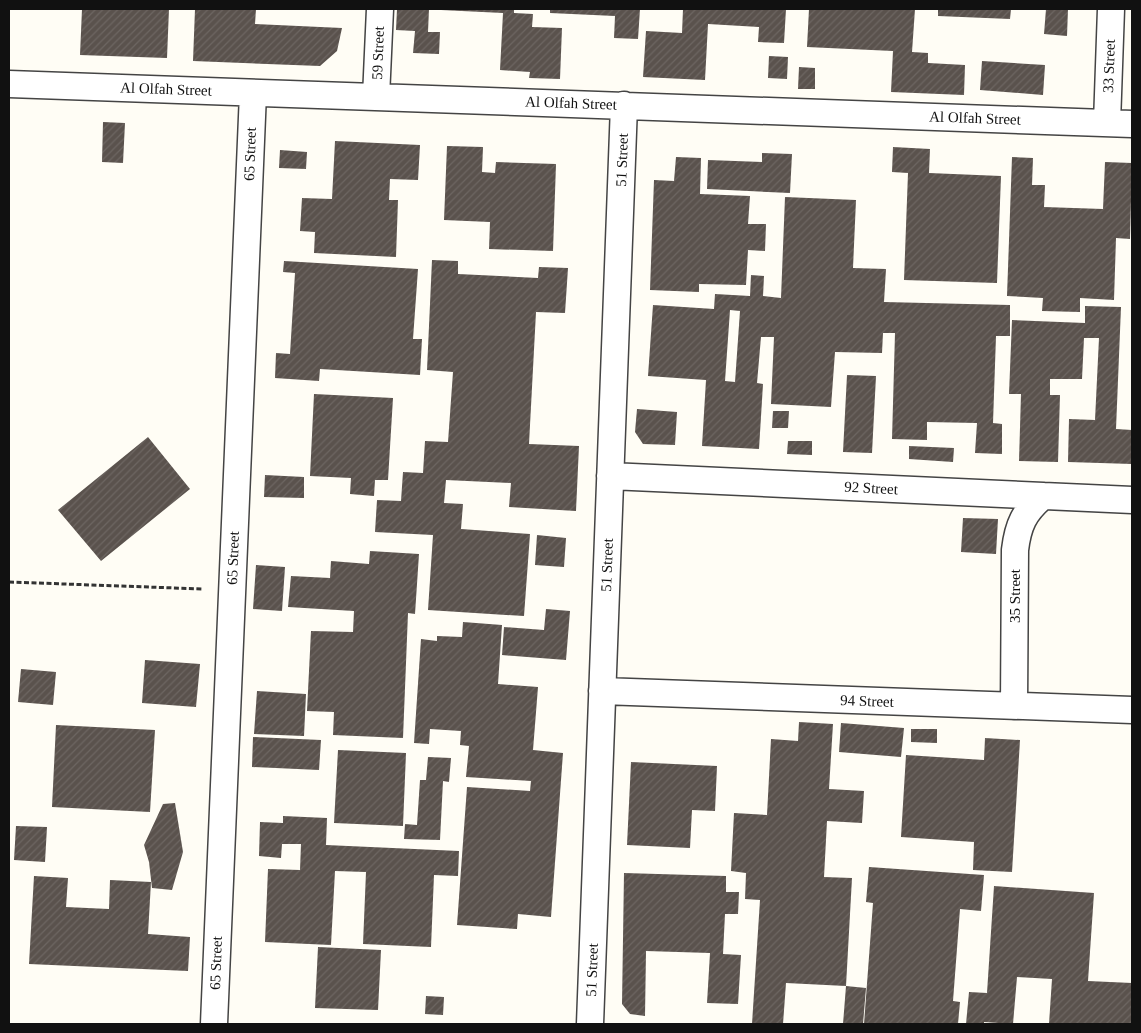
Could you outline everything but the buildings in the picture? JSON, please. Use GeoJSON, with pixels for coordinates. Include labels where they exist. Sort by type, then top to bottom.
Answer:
{"type":"FeatureCollection","features":[{"type":"Feature","properties":{"kind":"street","name":"59 Street"},"geometry":{"type":"LineString","coordinates":[[376,97],[380,9]]}},
{"type":"Feature","properties":{"kind":"street","name":"33 Street"},"geometry":{"type":"LineString","coordinates":[[1107,123],[1111,9]]}},
{"type":"Feature","properties":{"kind":"street","name":"Al Olfah Street"},"geometry":{"type":"LineString","coordinates":[[9,84],[1132,124]]}},
{"type":"Feature","properties":{"kind":"street","name":"65 Street"},"geometry":{"type":"LineString","coordinates":[[214,1024],[253,92]]}},
{"type":"Feature","properties":{"kind":"street","name":"51 Street"},"geometry":{"type":"LineString","coordinates":[[590,1024],[624,105]]}},
{"type":"Feature","properties":{"kind":"street","name":"92 Street"},"geometry":{"type":"LineString","coordinates":[[610,476],[1132,500]]}},
{"type":"Feature","properties":{"kind":"street","name":"35 Street"},"geometry":{"type":"LineString","coordinates":[[1014,706],[1015,550],[1017,534],[1022,520],[1031,507],[1043,496]]}},
{"type":"Feature","properties":{"kind":"street","name":"94 Street"},"geometry":{"type":"LineString","coordinates":[[602,691],[1132,710]]}},
{"type":"Feature","properties":{"kind":"path"},"geometry":{"type":"LineString","coordinates":[[9,582],[232,590]]}}]}
